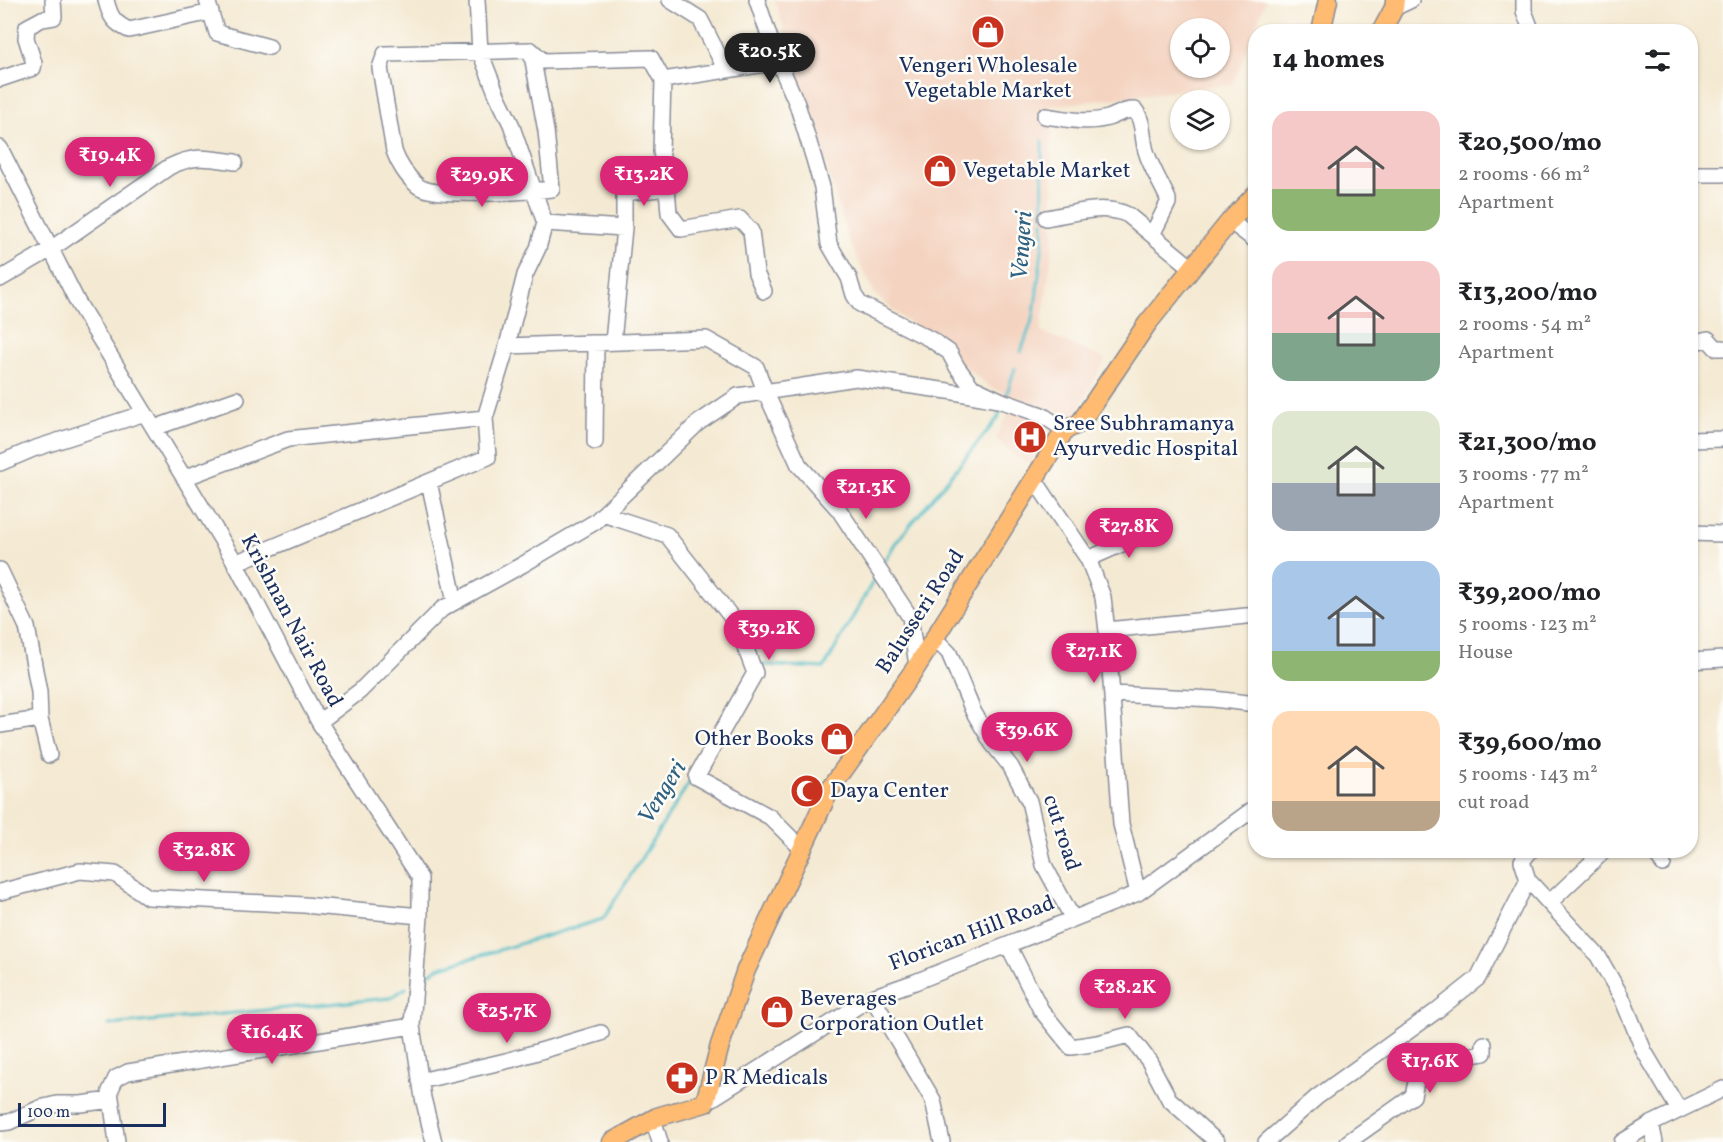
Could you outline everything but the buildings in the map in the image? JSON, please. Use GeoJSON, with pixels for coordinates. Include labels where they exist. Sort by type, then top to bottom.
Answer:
{"type":"FeatureCollection","features":[{"type":"Feature","properties":{"kind":"main road"},"geometry":{"type":"LineString","coordinates":[[1323,24],[1328,0]]}},
{"type":"Feature","properties":{"kind":"main road"},"geometry":{"type":"LineString","coordinates":[[1385,24],[1395,4]]}},
{"type":"Feature","properties":{"kind":"main road","name":"Balusseri Road"},"geometry":{"type":"LineString","coordinates":[[705,1103],[720,1045],[746,970],[830,789],[917,666],[1065,430],[1080,423],[1147,324],[1230,221],[1248,202]]}},
{"type":"Feature","properties":{"kind":"main road"},"geometry":{"type":"LineString","coordinates":[[612,1142],[653,1119],[705,1103]]}},
{"type":"Feature","properties":{"kind":"street"},"geometry":{"type":"LineString","coordinates":[[0,79],[33,68],[34,63],[26,38],[27,27],[42,19],[54,17],[53,0]]}},
{"type":"Feature","properties":{"kind":"street"},"geometry":{"type":"LineString","coordinates":[[106,0],[116,25],[129,30],[209,6],[217,33],[269,47]]}},
{"type":"Feature","properties":{"kind":"street"},"geometry":{"type":"LineString","coordinates":[[235,563],[488,457],[485,418],[507,346],[525,274],[545,223],[511,124],[480,52],[477,0]]}},
{"type":"Feature","properties":{"kind":"street"},"geometry":{"type":"LineString","coordinates":[[670,0],[700,20],[726,70]]}},
{"type":"Feature","properties":{"kind":"street"},"geometry":{"type":"LineString","coordinates":[[757,0],[778,62],[797,105],[822,187],[829,244],[849,279],[854,296],[860,304],[930,339],[949,352],[972,387],[1002,401],[1042,415],[1065,430]]}},
{"type":"Feature","properties":{"kind":"street"},"geometry":{"type":"LineString","coordinates":[[1395,4],[1411,0]]}},
{"type":"Feature","properties":{"kind":"street"},"geometry":{"type":"LineString","coordinates":[[1524,0],[1524,11],[1529,24]]}},
{"type":"Feature","properties":{"kind":"street"},"geometry":{"type":"LineString","coordinates":[[531,50],[546,131],[552,189],[445,193],[419,187],[398,163],[394,151],[380,68],[385,54],[531,50],[543,61],[651,58],[663,80],[661,151],[669,213],[681,229],[740,219],[751,231],[756,273],[764,291]]}},
{"type":"Feature","properties":{"kind":"street"},"geometry":{"type":"LineString","coordinates":[[663,80],[778,62]]}},
{"type":"Feature","properties":{"kind":"street"},"geometry":{"type":"LineString","coordinates":[[1045,117],[1090,120],[1108,118],[1127,110],[1135,110],[1139,115],[1149,160],[1168,199],[1152,235]]}},
{"type":"Feature","properties":{"kind":"street","name":"Krishnan Nair Road"},"geometry":{"type":"LineString","coordinates":[[0,148],[78,303],[235,563],[319,722],[420,878],[420,916],[412,1026],[420,1081],[434,1142]]}},
{"type":"Feature","properties":{"kind":"street"},"geometry":{"type":"LineString","coordinates":[[0,279],[51,249],[169,168],[185,160],[201,157],[236,162]]}},
{"type":"Feature","properties":{"kind":"street"},"geometry":{"type":"LineString","coordinates":[[1698,174],[1723,174]]}},
{"type":"Feature","properties":{"kind":"street"},"geometry":{"type":"LineString","coordinates":[[612,342],[624,228],[624,193],[667,188]]}},
{"type":"Feature","properties":{"kind":"street"},"geometry":{"type":"LineString","coordinates":[[1046,218],[1102,209],[1117,210],[1128,215],[1192,268]]}},
{"type":"Feature","properties":{"kind":"street"},"geometry":{"type":"LineString","coordinates":[[1230,221],[1248,235]]}},
{"type":"Feature","properties":{"kind":"street"},"geometry":{"type":"LineString","coordinates":[[545,223],[624,228]]}},
{"type":"Feature","properties":{"kind":"street"},"geometry":{"type":"LineString","coordinates":[[507,346],[706,339],[756,367],[799,465],[839,510],[910,617],[917,666]]}},
{"type":"Feature","properties":{"kind":"street"},"geometry":{"type":"LineString","coordinates":[[1698,341],[1708,339],[1716,348],[1723,348]]}},
{"type":"Feature","properties":{"kind":"street"},"geometry":{"type":"LineString","coordinates":[[595,442],[596,343]]}},
{"type":"Feature","properties":{"kind":"street"},"geometry":{"type":"LineString","coordinates":[[319,722],[360,691],[442,609],[522,566],[595,522],[698,423],[738,396],[855,378],[1002,401]]}},
{"type":"Feature","properties":{"kind":"street"},"geometry":{"type":"LineString","coordinates":[[154,428],[237,399]]}},
{"type":"Feature","properties":{"kind":"street"},"geometry":{"type":"LineString","coordinates":[[0,463],[33,449],[145,413]]}},
{"type":"Feature","properties":{"kind":"street"},"geometry":{"type":"LineString","coordinates":[[184,478],[288,438],[485,418]]}},
{"type":"Feature","properties":{"kind":"street"},"geometry":{"type":"LineString","coordinates":[[1698,441],[1723,439]]}},
{"type":"Feature","properties":{"kind":"street"},"geometry":{"type":"LineString","coordinates":[[1034,479],[1088,559],[1103,597],[1121,824],[1138,893]]}},
{"type":"Feature","properties":{"kind":"street"},"geometry":{"type":"LineString","coordinates":[[429,482],[455,602]]}},
{"type":"Feature","properties":{"kind":"street"},"geometry":{"type":"LineString","coordinates":[[603,514],[667,535],[736,623],[755,673],[696,777],[770,817],[802,849]]}},
{"type":"Feature","properties":{"kind":"street"},"geometry":{"type":"LineString","coordinates":[[1088,559],[1156,530]]}},
{"type":"Feature","properties":{"kind":"street"},"geometry":{"type":"LineString","coordinates":[[1698,533],[1723,534]]}},
{"type":"Feature","properties":{"kind":"street"},"geometry":{"type":"LineString","coordinates":[[0,570],[27,627],[39,692],[40,719],[49,755]]}},
{"type":"Feature","properties":{"kind":"street"},"geometry":{"type":"LineString","coordinates":[[1107,630],[1248,616]]}},
{"type":"Feature","properties":{"kind":"street","name":"cut road"},"geometry":{"type":"LineString","coordinates":[[934,638],[949,653],[973,711],[992,743],[1011,767],[1029,801],[1044,865],[1073,919]]}},
{"type":"Feature","properties":{"kind":"street"},"geometry":{"type":"LineString","coordinates":[[1698,661],[1723,659]]}},
{"type":"Feature","properties":{"kind":"street"},"geometry":{"type":"LineString","coordinates":[[1112,694],[1248,703]]}},
{"type":"Feature","properties":{"kind":"street"},"geometry":{"type":"LineString","coordinates":[[0,726],[40,719]]}},
{"type":"Feature","properties":{"kind":"street","name":"Florican Hill Road"},"geometry":{"type":"LineString","coordinates":[[705,1103],[872,997],[1138,893],[1248,813]]}},
{"type":"Feature","properties":{"kind":"street"},"geometry":{"type":"LineString","coordinates":[[1524,858],[1522,861],[1528,880],[1598,956],[1623,998],[1644,1051],[1679,1110]]}},
{"type":"Feature","properties":{"kind":"street"},"geometry":{"type":"LineString","coordinates":[[1549,903],[1597,858]]}},
{"type":"Feature","properties":{"kind":"street"},"geometry":{"type":"LineString","coordinates":[[1659,858],[1663,864]]}},
{"type":"Feature","properties":{"kind":"street"},"geometry":{"type":"LineString","coordinates":[[0,892],[80,871],[114,873],[148,897],[304,905],[420,916]]}},
{"type":"Feature","properties":{"kind":"street"},"geometry":{"type":"LineString","coordinates":[[1266,1142],[1317,1097],[1478,978],[1528,880]]}},
{"type":"Feature","properties":{"kind":"street"},"geometry":{"type":"LineString","coordinates":[[1008,945],[1041,1010],[1071,1047],[1129,1035],[1149,1061],[1169,1099],[1216,1142]]}},
{"type":"Feature","properties":{"kind":"street"},"geometry":{"type":"LineString","coordinates":[[872,997],[933,1100],[942,1142]]}},
{"type":"Feature","properties":{"kind":"street"},"geometry":{"type":"LineString","coordinates":[[117,1142],[110,1091],[116,1078],[128,1072],[412,1026]]}},
{"type":"Feature","properties":{"kind":"street"},"geometry":{"type":"LineString","coordinates":[[420,1081],[510,1060],[601,1033]]}},
{"type":"Feature","properties":{"kind":"street"},"geometry":{"type":"LineString","coordinates":[[1348,1142],[1413,1096],[1416,1082],[1443,1060],[1484,1053],[1484,1044]]}},
{"type":"Feature","properties":{"kind":"street"},"geometry":{"type":"LineString","coordinates":[[1622,1142],[1651,1124],[1723,1089]]}},
{"type":"Feature","properties":{"kind":"street"},"geometry":{"type":"LineString","coordinates":[[0,1123],[9,1122],[40,1108],[57,1104],[111,1100]]}},
{"type":"Feature","properties":{"kind":"street"},"geometry":{"type":"LineString","coordinates":[[653,1119],[660,1142]]}},
{"type":"Feature","properties":{"kind":"street"},"geometry":{"type":"LineString","coordinates":[[1651,1124],[1655,1142]]}},
{"type":"Feature","properties":{"kind":"shaded area","name":"Vegetable Market"},"geometry":{"type":"Polygon","coordinates":[[[775,0],[1266,0],[1257,24],[1248,24],[1248,46],[1233,84],[1050,106],[1054,235],[1041,332],[1105,359],[1075,417],[991,388],[876,296],[850,244],[775,0]]]}},
{"type":"Feature","properties":{"kind":"shaded area","name":"Sree Subhramanya Ayurvedic Hospital"},"geometry":{"type":"Polygon","coordinates":[[[1012,409],[1058,426],[1049,464],[1029,463],[1015,456],[996,438],[1012,409]]]}},
{"type":"Feature","properties":{"kind":"waterway","name":"Vengeri"},"geometry":{"type":"LineString","coordinates":[[1042,141],[1043,215]]}},
{"type":"Feature","properties":{"kind":"waterway","name":"Vengeri"},"geometry":{"type":"LineString","coordinates":[[1021,352],[1034,315],[1043,242],[1043,221]]}},
{"type":"Feature","properties":{"kind":"waterway"},"geometry":{"type":"LineString","coordinates":[[1007,393],[1015,368]]}},
{"type":"Feature","properties":{"kind":"waterway","name":"Vengeri"},"geometry":{"type":"LineString","coordinates":[[884,563],[894,545],[998,418],[1001,410]]}},
{"type":"Feature","properties":{"kind":"waterway","name":"Vengeri"},"geometry":{"type":"LineString","coordinates":[[760,671],[763,665],[824,668],[875,578]]}},
{"type":"Feature","properties":{"kind":"waterway","name":"Vengeri"},"geometry":{"type":"LineString","coordinates":[[424,977],[438,968],[603,919],[692,778]]}},
{"type":"Feature","properties":{"kind":"waterway","name":"Vengeri"},"geometry":{"type":"LineString","coordinates":[[109,1025],[390,998],[406,988]]}},
{"type":"Feature","properties":{"kind":"place","name":"Vengeri Wholesale Vegetable Market"},"geometry":{"type":"Point","coordinates":[988,32]}},
{"type":"Feature","properties":{"kind":"place","name":"Vegetable Market"},"geometry":{"type":"Point","coordinates":[940,171]}},
{"type":"Feature","properties":{"kind":"place","name":"Sree Subhramanya Ayurvedic Hospital"},"geometry":{"type":"Point","coordinates":[1030,437]}},
{"type":"Feature","properties":{"kind":"place","name":"Other Books"},"geometry":{"type":"Point","coordinates":[837,739]}},
{"type":"Feature","properties":{"kind":"place","name":"Daya Center"},"geometry":{"type":"Point","coordinates":[807,791]}},
{"type":"Feature","properties":{"kind":"place","name":"Beverages Corporation Outlet"},"geometry":{"type":"Point","coordinates":[777,1012]}},
{"type":"Feature","properties":{"kind":"place","name":"P R Medicals"},"geometry":{"type":"Point","coordinates":[682,1078]}}]}
